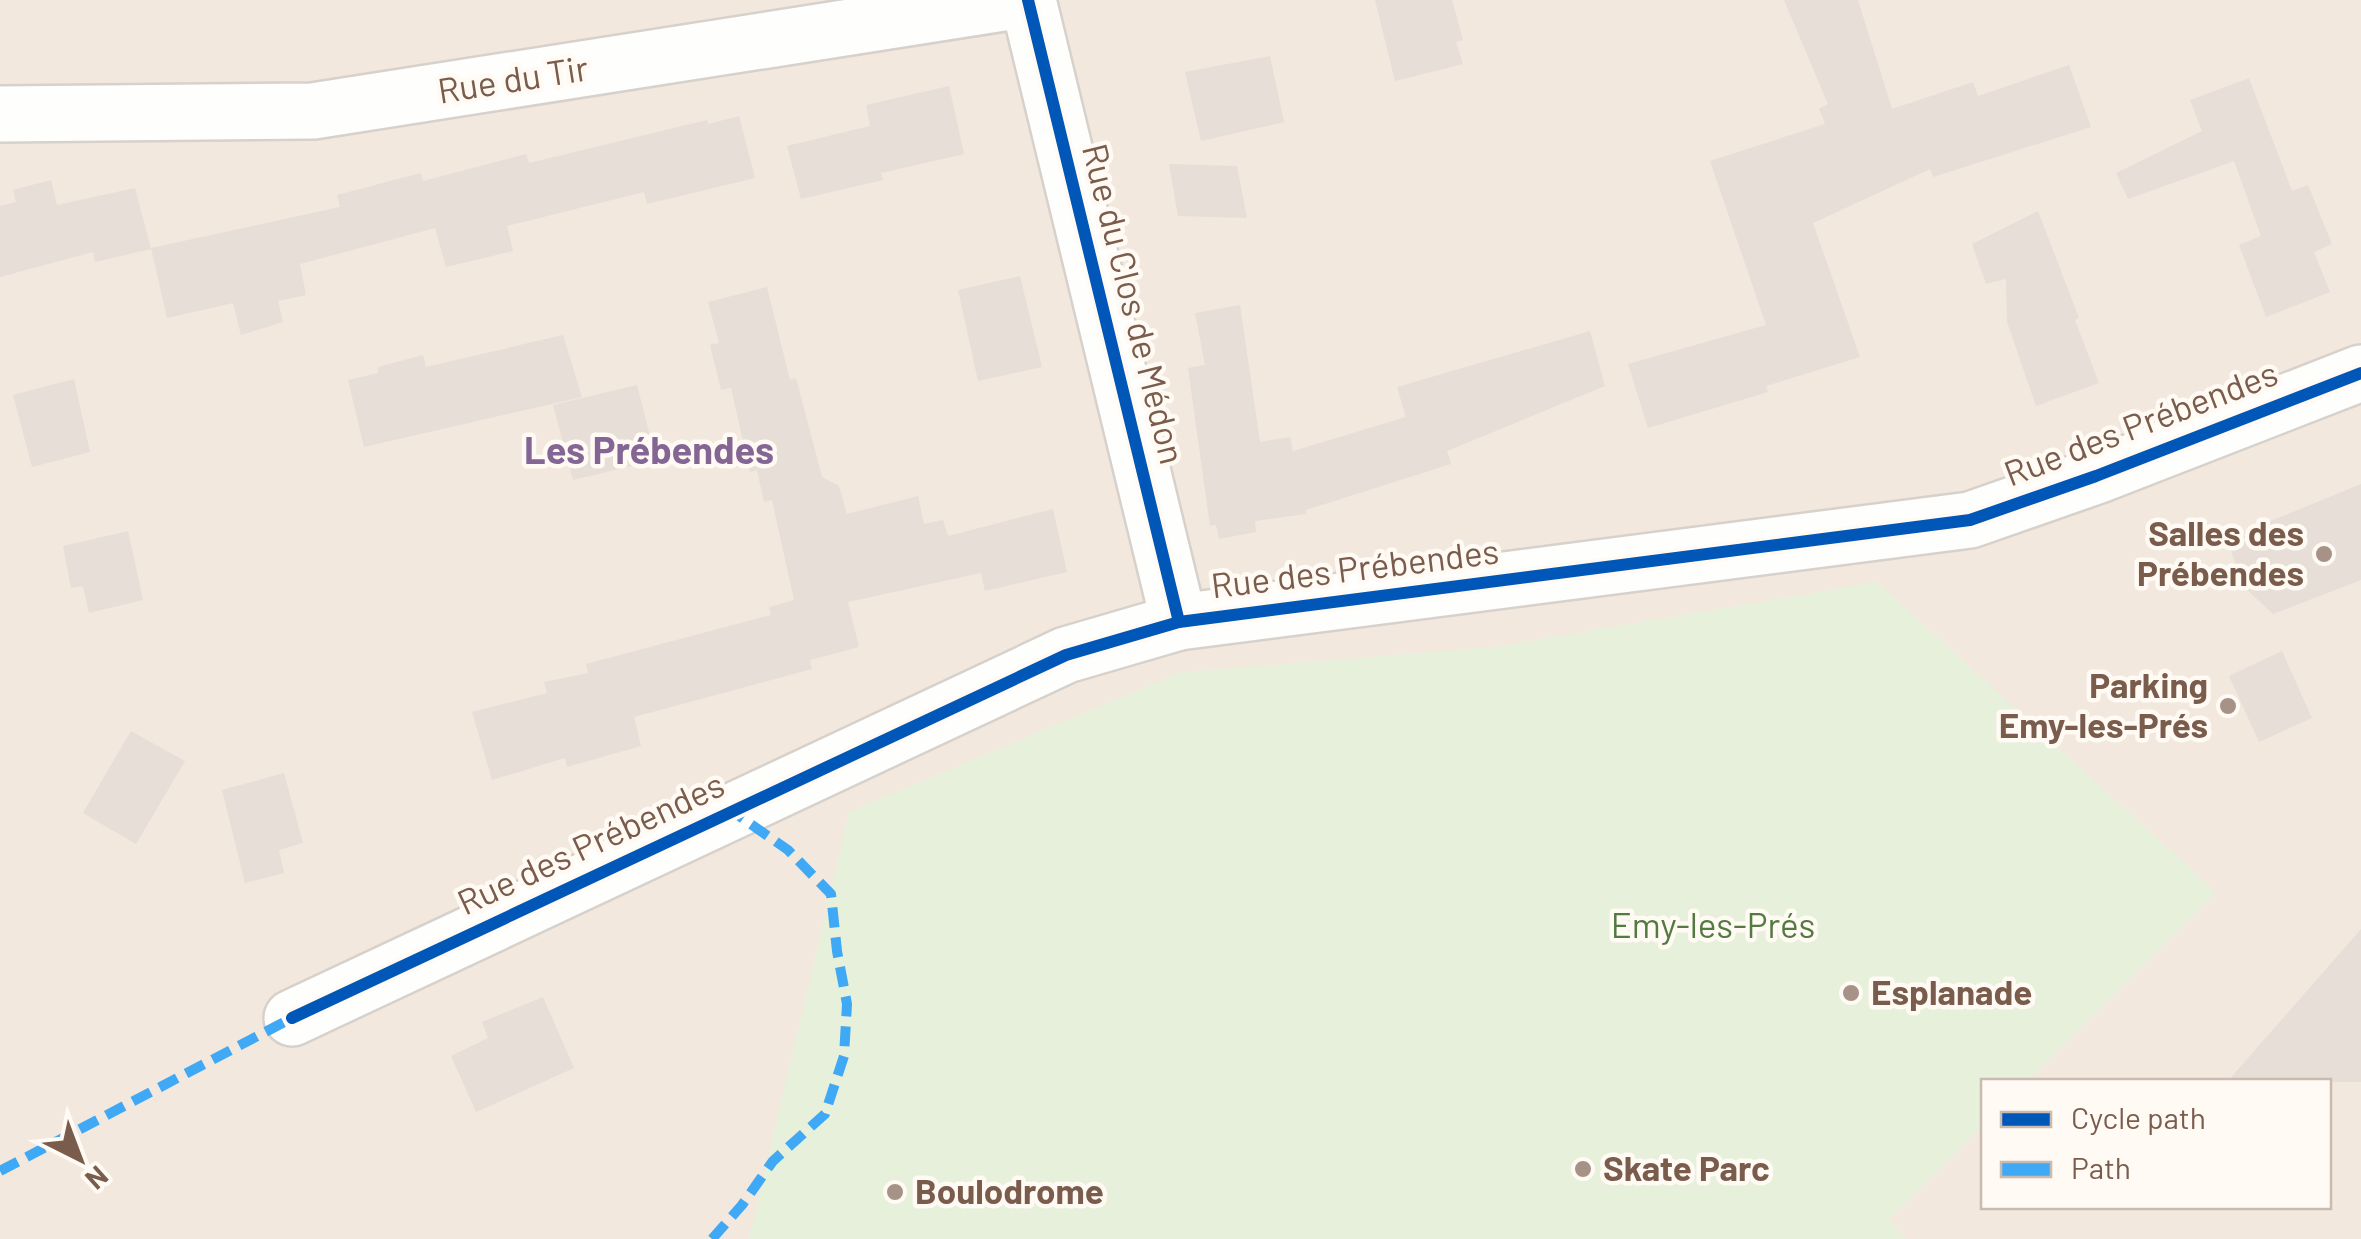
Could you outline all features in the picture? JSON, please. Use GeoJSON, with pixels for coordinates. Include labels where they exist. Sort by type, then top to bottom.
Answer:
{"type":"FeatureCollection","features":[{"type":"Feature","properties":{"kind":"street","name":"Rue du Tir"},"geometry":{"type":"LineString","coordinates":[[0,114],[313,111],[1025,0]]}},
{"type":"Feature","properties":{"kind":"street","name":"Rue du Clos de Médon"},"geometry":{"type":"LineString","coordinates":[[1025,0],[1179,622]]}},
{"type":"Feature","properties":{"kind":"street","name":"Rue des Prébendes"},"geometry":{"type":"LineString","coordinates":[[292,1018],[1066,655],[1179,622],[1970,520],[2096,476],[2361,373]]}},
{"type":"Feature","properties":{"kind":"shaded area"},"geometry":{"type":"Polygon","coordinates":[[[0,0],[2361,0],[2361,1239],[0,1239],[0,0]]]}},
{"type":"Feature","properties":{"kind":"green space","name":"Emy-les-Prés"},"geometry":{"type":"Polygon","coordinates":[[[1877,582],[2216,892],[2029,1079],[1981,1079],[1981,1127],[1889,1219],[1906,1239],[749,1239],[849,812],[1181,672],[1494,647],[1877,582]]]}},
{"type":"Feature","properties":{"kind":"building"},"geometry":{"type":"Polygon","coordinates":[[[1375,0],[1452,0],[1463,40],[1456,42],[1463,64],[1395,81],[1375,0]]]}},
{"type":"Feature","properties":{"kind":"building"},"geometry":{"type":"Polygon","coordinates":[[[1784,0],[1858,0],[1892,109],[1973,82],[1978,96],[2069,65],[2091,127],[1933,177],[1930,169],[1813,223],[1860,357],[1766,386],[1768,392],[1648,428],[1628,364],[1766,325],[1710,161],[1825,124],[1819,109],[1828,104],[1784,0]]]}},
{"type":"Feature","properties":{"kind":"building"},"geometry":{"type":"Polygon","coordinates":[[[1270,56],[1284,122],[1201,141],[1185,72],[1270,56]]]}},
{"type":"Feature","properties":{"kind":"building"},"geometry":{"type":"Polygon","coordinates":[[[2249,78],[2292,191],[2308,185],[2332,244],[2314,252],[2330,292],[2266,317],[2239,245],[2261,236],[2234,161],[2128,199],[2116,173],[2202,131],[2190,100],[2249,78]]]}},
{"type":"Feature","properties":{"kind":"building"},"geometry":{"type":"Polygon","coordinates":[[[949,86],[964,154],[881,173],[883,180],[801,199],[787,146],[870,126],[866,105],[949,86]]]}},
{"type":"Feature","properties":{"kind":"building"},"geometry":{"type":"Polygon","coordinates":[[[739,116],[755,178],[647,204],[644,192],[507,226],[513,251],[446,267],[435,228],[300,264],[306,295],[278,301],[283,322],[241,335],[233,303],[167,318],[151,248],[340,207],[337,195],[421,173],[423,181],[526,154],[529,163],[707,120],[708,124],[739,116]]]}},
{"type":"Feature","properties":{"kind":"building"},"geometry":{"type":"Polygon","coordinates":[[[1169,164],[1237,166],[1247,218],[1178,216],[1169,164]]]}},
{"type":"Feature","properties":{"kind":"building"},"geometry":{"type":"Polygon","coordinates":[[[51,180],[57,205],[135,188],[151,249],[95,262],[93,252],[0,277],[0,206],[16,202],[13,190],[51,180]]]}},
{"type":"Feature","properties":{"kind":"building"},"geometry":{"type":"Polygon","coordinates":[[[2038,211],[2099,383],[2036,406],[2007,322],[2006,279],[1986,284],[1972,244],[2038,211]]]}},
{"type":"Feature","properties":{"kind":"building"},"geometry":{"type":"Polygon","coordinates":[[[1020,276],[1042,367],[978,381],[958,290],[1020,276]]]}},
{"type":"Feature","properties":{"kind":"building"},"geometry":{"type":"Polygon","coordinates":[[[767,287],[790,380],[796,378],[822,477],[839,486],[847,514],[918,496],[924,524],[943,520],[948,536],[1053,509],[1067,572],[985,591],[981,573],[848,602],[859,647],[810,660],[812,669],[634,717],[641,746],[567,767],[565,758],[492,780],[472,712],[547,693],[544,682],[588,673],[586,664],[771,615],[769,607],[794,600],[772,500],[764,502],[757,470],[750,472],[731,388],[721,390],[710,345],[719,343],[708,302],[767,287]]]}},
{"type":"Feature","properties":{"kind":"building"},"geometry":{"type":"Polygon","coordinates":[[[1240,305],[1260,442],[1290,437],[1293,451],[1406,417],[1397,387],[1590,331],[1605,386],[1447,451],[1451,464],[1306,510],[1306,514],[1255,521],[1256,532],[1219,539],[1216,525],[1210,526],[1188,368],[1205,365],[1195,313],[1240,305]]]}},
{"type":"Feature","properties":{"kind":"building"},"geometry":{"type":"Polygon","coordinates":[[[563,335],[582,397],[364,447],[348,380],[423,355],[426,367],[563,335]]]}},
{"type":"Feature","properties":{"kind":"building"},"geometry":{"type":"Polygon","coordinates":[[[74,379],[90,452],[32,467],[13,395],[74,379]]]}},
{"type":"Feature","properties":{"kind":"building"},"geometry":{"type":"Polygon","coordinates":[[[637,385],[656,460],[573,480],[553,405],[637,385]]]}},
{"type":"Feature","properties":{"kind":"building","name":"Salles des Prébendes"},"geometry":{"type":"Polygon","coordinates":[[[2361,484],[2361,580],[2273,614],[2243,586],[2227,539],[2361,484]]]}},
{"type":"Feature","properties":{"kind":"building"},"geometry":{"type":"Polygon","coordinates":[[[128,531],[143,600],[89,613],[83,586],[71,588],[63,546],[128,531]]]}},
{"type":"Feature","properties":{"kind":"building"},"geometry":{"type":"Polygon","coordinates":[[[2282,651],[2312,718],[2259,742],[2229,676],[2282,651]]]}},
{"type":"Feature","properties":{"kind":"building"},"geometry":{"type":"Polygon","coordinates":[[[131,731],[185,761],[136,844],[83,813],[131,731]]]}},
{"type":"Feature","properties":{"kind":"building"},"geometry":{"type":"Polygon","coordinates":[[[284,773],[303,843],[279,850],[284,873],[245,883],[222,790],[284,773]]]}},
{"type":"Feature","properties":{"kind":"building"},"geometry":{"type":"Polygon","coordinates":[[[2361,929],[2361,1082],[2230,1079],[2361,929]]]}},
{"type":"Feature","properties":{"kind":"building"},"geometry":{"type":"Polygon","coordinates":[[[543,997],[574,1068],[476,1112],[451,1056],[488,1038],[482,1022],[543,997]]]}},
{"type":"Feature","properties":{"kind":"marked path"},"geometry":{"type":"LineString","coordinates":[[712,1239],[773,1161],[825,1114],[844,1056],[847,1004],[831,894],[788,850],[732,811]]}},
{"type":"Feature","properties":{"kind":"marked path"},"geometry":{"type":"LineString","coordinates":[[0,1171],[292,1018]]}},
{"type":"Feature","properties":{"kind":"cycle path"},"geometry":{"type":"LineString","coordinates":[[1028,0],[1179,622]]}},
{"type":"Feature","properties":{"kind":"cycle path"},"geometry":{"type":"LineString","coordinates":[[292,1018],[1066,655],[1179,622],[1970,520],[2096,476],[2361,373]]}},
{"type":"Feature","properties":{"kind":"place","name":"Salles des Prébendes"},"geometry":{"type":"Point","coordinates":[2324,554]}},
{"type":"Feature","properties":{"kind":"place","name":"Parking Emy-les-Prés"},"geometry":{"type":"Point","coordinates":[2228,706]}},
{"type":"Feature","properties":{"kind":"place","name":"Esplanade"},"geometry":{"type":"Point","coordinates":[1851,993]}},
{"type":"Feature","properties":{"kind":"place","name":"Skate Parc"},"geometry":{"type":"Point","coordinates":[1583,1169]}},
{"type":"Feature","properties":{"kind":"place","name":"Boulodrome"},"geometry":{"type":"Point","coordinates":[895,1192]}},
{"type":"Feature","properties":{"kind":"district","name":"Les Prébendes"},"geometry":{"type":"Point","coordinates":[649,451]}}]}
